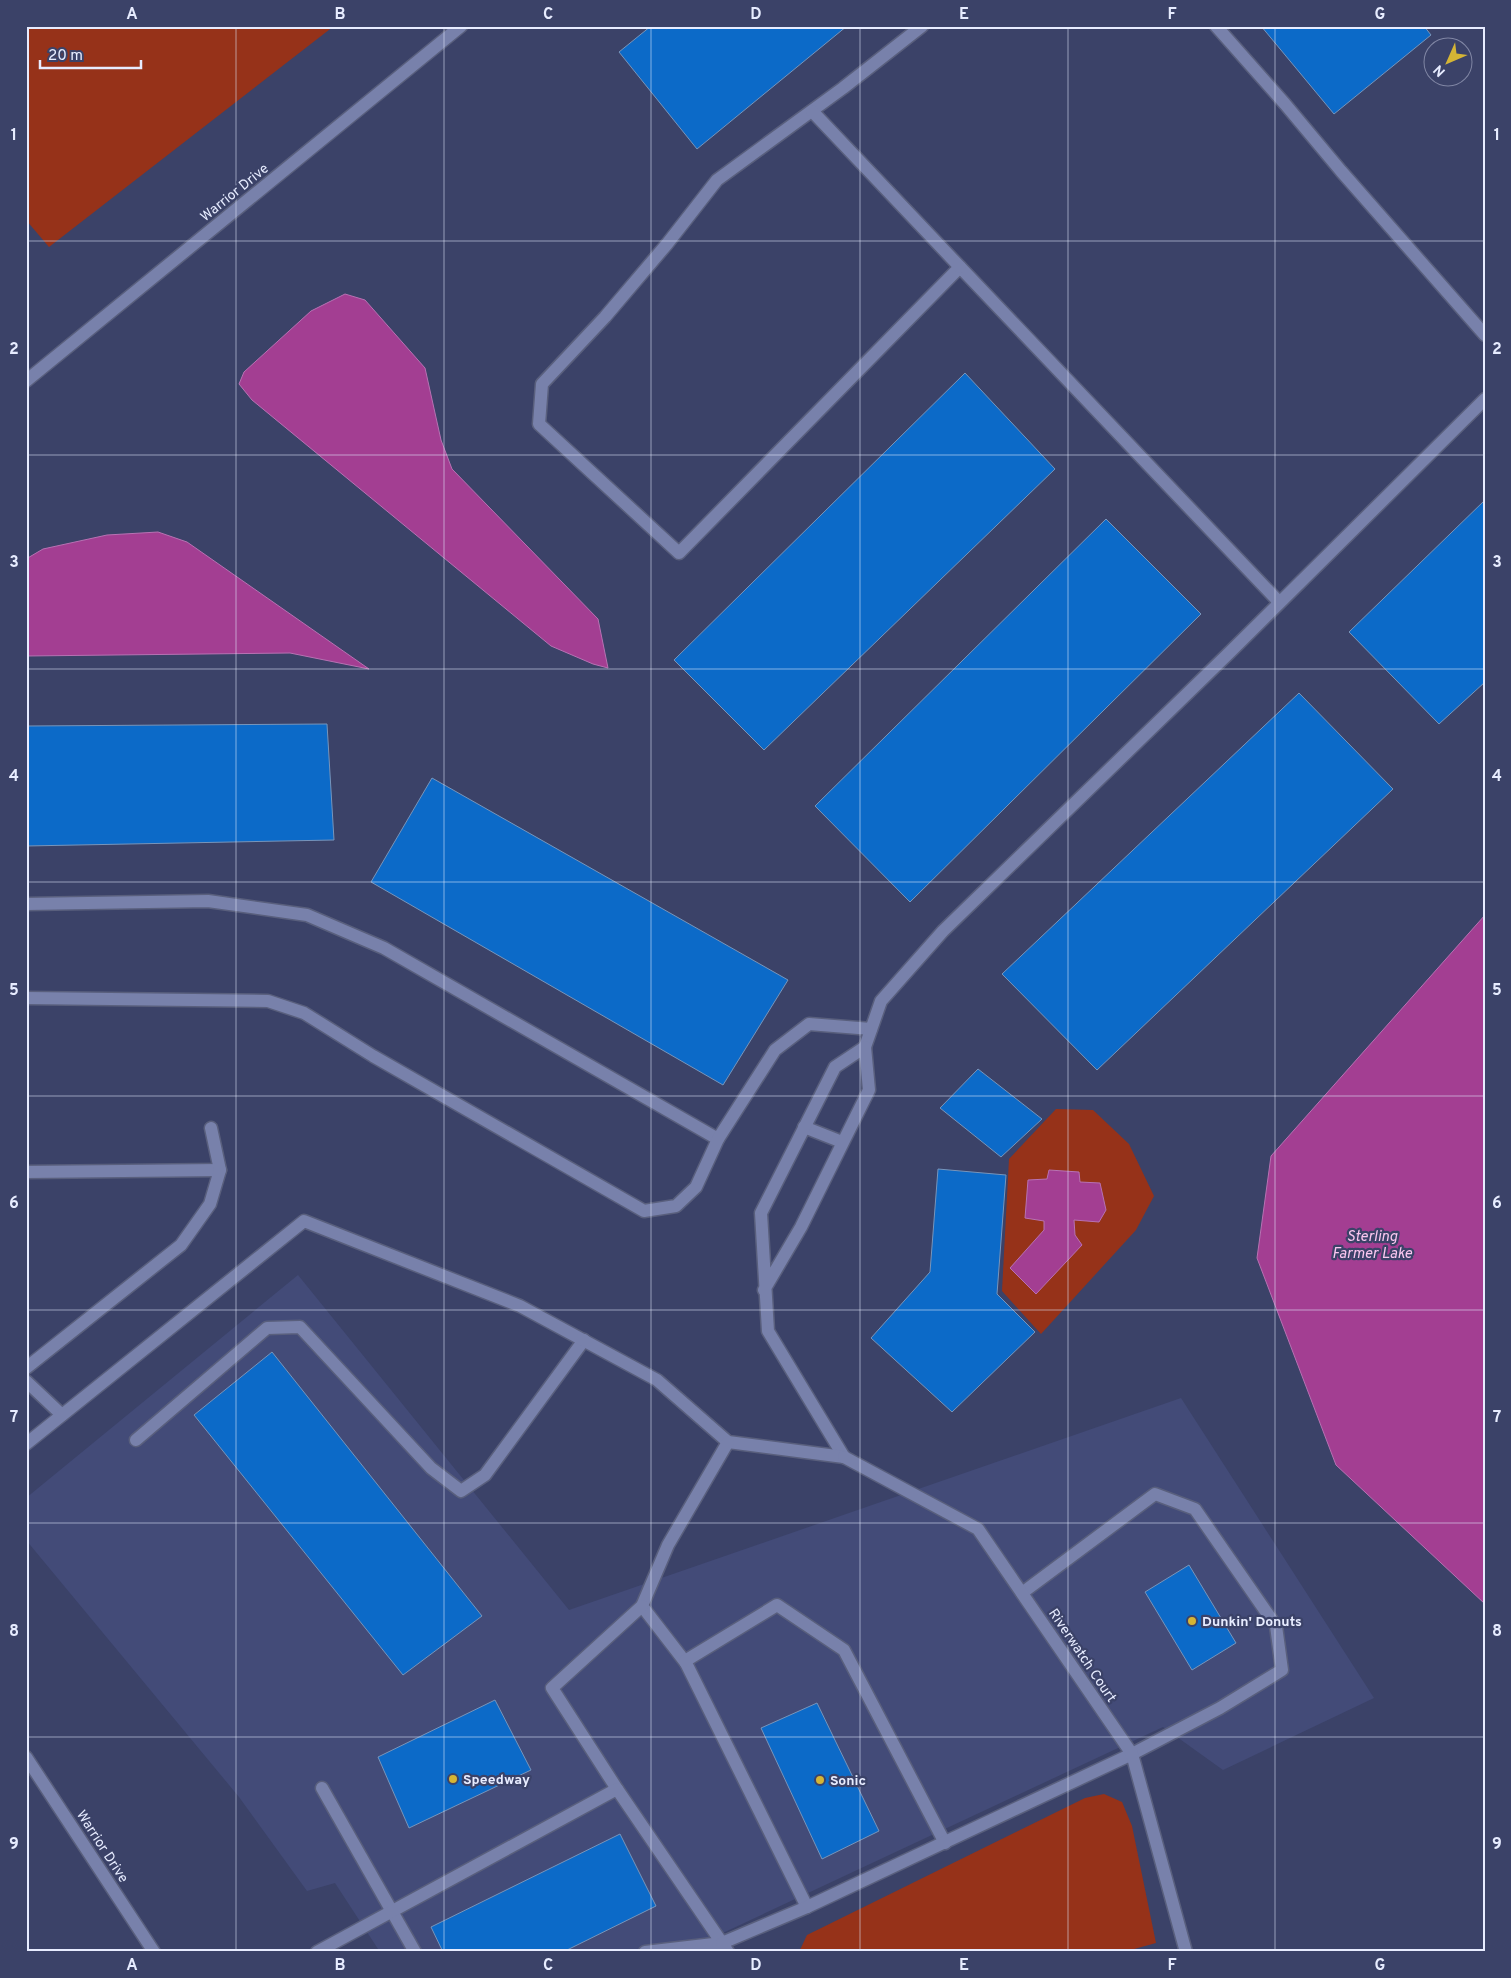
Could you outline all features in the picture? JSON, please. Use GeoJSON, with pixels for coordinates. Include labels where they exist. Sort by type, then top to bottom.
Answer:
{"type":"FeatureCollection","features":[{"type":"Feature","properties":{"kind":"street","name":"Warrior Drive"},"geometry":{"type":"LineString","coordinates":[[26,381],[461,26]]}},
{"type":"Feature","properties":{"kind":"street"},"geometry":{"type":"LineString","coordinates":[[922,26],[812,111],[717,180],[605,317],[542,384],[539,424],[678,553],[960,267]]}},
{"type":"Feature","properties":{"kind":"street"},"geometry":{"type":"LineString","coordinates":[[1216,26],[1485,335]]}},
{"type":"Feature","properties":{"kind":"street"},"geometry":{"type":"LineString","coordinates":[[812,111],[1279,602]]}},
{"type":"Feature","properties":{"kind":"street"},"geometry":{"type":"LineString","coordinates":[[764,1290],[801,1227],[869,1090],[864,1047],[881,1001],[943,931],[1485,399]]}},
{"type":"Feature","properties":{"kind":"street"},"geometry":{"type":"LineString","coordinates":[[26,904],[208,901],[308,915],[384,948],[718,1139]]}},
{"type":"Feature","properties":{"kind":"street"},"geometry":{"type":"LineString","coordinates":[[26,998],[268,1002],[304,1013],[373,1056],[644,1211],[676,1206],[696,1187],[718,1139],[775,1050],[809,1024],[871,1029]]}},
{"type":"Feature","properties":{"kind":"street"},"geometry":{"type":"LineString","coordinates":[[844,1457],[768,1331],[764,1290],[761,1213],[835,1067],[864,1047]]}},
{"type":"Feature","properties":{"kind":"street"},"geometry":{"type":"LineString","coordinates":[[804,1127],[842,1142]]}},
{"type":"Feature","properties":{"kind":"street"},"geometry":{"type":"LineString","coordinates":[[26,1368],[181,1245],[210,1204],[220,1170],[211,1128]]}},
{"type":"Feature","properties":{"kind":"street"},"geometry":{"type":"LineString","coordinates":[[26,1172],[220,1170]]}},
{"type":"Feature","properties":{"kind":"street"},"geometry":{"type":"LineString","coordinates":[[26,1444],[304,1221],[520,1306],[657,1380],[728,1442],[844,1457]]}},
{"type":"Feature","properties":{"kind":"street"},"geometry":{"type":"LineString","coordinates":[[136,1440],[267,1328],[300,1327],[431,1468],[461,1491],[485,1475],[584,1340]]}},
{"type":"Feature","properties":{"kind":"street"},"geometry":{"type":"LineString","coordinates":[[26,1381],[62,1415]]}},
{"type":"Feature","properties":{"kind":"street"},"geometry":{"type":"LineString","coordinates":[[725,1947],[617,1789],[552,1688],[642,1606],[668,1545],[728,1442]]}},
{"type":"Feature","properties":{"kind":"street","name":"Riverwatch Court"},"geometry":{"type":"LineString","coordinates":[[844,1457],[978,1529],[1132,1754],[1186,1952]]}},
{"type":"Feature","properties":{"kind":"street"},"geometry":{"type":"LineString","coordinates":[[645,1952],[725,1947],[1132,1754],[1220,1708],[1282,1670],[1276,1626],[1195,1510],[1155,1494],[1022,1593]]}},
{"type":"Feature","properties":{"kind":"street"},"geometry":{"type":"LineString","coordinates":[[686,1663],[685,1661],[777,1605],[844,1650],[945,1843]]}},
{"type":"Feature","properties":{"kind":"street"},"geometry":{"type":"LineString","coordinates":[[642,1606],[686,1663],[807,1907]]}},
{"type":"Feature","properties":{"kind":"street","name":"Warrior Drive"},"geometry":{"type":"LineString","coordinates":[[26,1757],[154,1952]]}},
{"type":"Feature","properties":{"kind":"street"},"geometry":{"type":"LineString","coordinates":[[322,1788],[415,1952]]}},
{"type":"Feature","properties":{"kind":"street"},"geometry":{"type":"LineString","coordinates":[[318,1952],[617,1789]]}},
{"type":"Feature","properties":{"kind":"shaded area"},"geometry":{"type":"Polygon","coordinates":[[[26,26],[334,26],[49,247],[26,220],[26,26]]]}},
{"type":"Feature","properties":{"kind":"shaded area"},"geometry":{"type":"Polygon","coordinates":[[[1056,1109],[1093,1110],[1129,1144],[1154,1196],[1136,1230],[1041,1334],[1002,1291],[1009,1159],[1056,1109]]]}},
{"type":"Feature","properties":{"kind":"shaded area"},"geometry":{"type":"Polygon","coordinates":[[[298,1275],[569,1610],[1181,1398],[1374,1698],[1223,1770],[1163,1727],[682,1952],[380,1952],[335,1883],[307,1891],[239,1797],[26,1540],[26,1498],[298,1275]]]}},
{"type":"Feature","properties":{"kind":"shaded area"},"geometry":{"type":"Polygon","coordinates":[[[1104,1794],[1122,1802],[1132,1826],[1156,1943],[1123,1952],[799,1952],[807,1935],[1085,1798],[1104,1794]]]}},
{"type":"Feature","properties":{"kind":"water"},"geometry":{"type":"Polygon","coordinates":[[[345,294],[365,300],[425,368],[441,440],[452,469],[598,619],[608,668],[593,664],[551,646],[252,400],[239,384],[244,372],[311,311],[345,294]]]}},
{"type":"Feature","properties":{"kind":"water"},"geometry":{"type":"Polygon","coordinates":[[[158,532],[187,542],[369,669],[290,653],[26,656],[26,559],[43,549],[107,535],[158,532]]]}},
{"type":"Feature","properties":{"kind":"water","name":"Sterling Farmer Lake"},"geometry":{"type":"Polygon","coordinates":[[[1485,915],[1485,1604],[1336,1465],[1257,1258],[1271,1156],[1485,915]]]}},
{"type":"Feature","properties":{"kind":"water"},"geometry":{"type":"Polygon","coordinates":[[[1049,1170],[1079,1172],[1080,1182],[1100,1183],[1106,1210],[1099,1222],[1074,1220],[1075,1235],[1082,1245],[1036,1294],[1010,1268],[1044,1230],[1044,1221],[1025,1218],[1028,1180],[1047,1179],[1049,1170]]]}},
{"type":"Feature","properties":{"kind":"building"},"geometry":{"type":"Polygon","coordinates":[[[651,26],[847,26],[697,149],[619,52],[651,26]]]}},
{"type":"Feature","properties":{"kind":"building"},"geometry":{"type":"Polygon","coordinates":[[[1261,26],[1424,26],[1431,35],[1424,38],[1424,41],[1334,114],[1261,26]]]}},
{"type":"Feature","properties":{"kind":"building"},"geometry":{"type":"Polygon","coordinates":[[[965,373],[1055,469],[764,750],[674,660],[965,373]]]}},
{"type":"Feature","properties":{"kind":"building"},"geometry":{"type":"Polygon","coordinates":[[[1485,500],[1485,682],[1439,724],[1349,632],[1485,500]]]}},
{"type":"Feature","properties":{"kind":"building"},"geometry":{"type":"Polygon","coordinates":[[[1106,519],[1201,614],[910,902],[815,806],[1106,519]]]}},
{"type":"Feature","properties":{"kind":"building"},"geometry":{"type":"Polygon","coordinates":[[[1299,693],[1393,789],[1097,1070],[1002,974],[1299,693]]]}},
{"type":"Feature","properties":{"kind":"building"},"geometry":{"type":"Polygon","coordinates":[[[327,724],[334,840],[26,846],[26,726],[327,724]]]}},
{"type":"Feature","properties":{"kind":"building"},"geometry":{"type":"Polygon","coordinates":[[[432,778],[788,980],[723,1085],[371,882],[432,778]]]}},
{"type":"Feature","properties":{"kind":"building"},"geometry":{"type":"Polygon","coordinates":[[[978,1069],[1042,1119],[1001,1157],[940,1108],[978,1069]]]}},
{"type":"Feature","properties":{"kind":"building"},"geometry":{"type":"Polygon","coordinates":[[[938,1169],[1006,1175],[997,1294],[1035,1332],[952,1412],[871,1338],[930,1272],[938,1169]]]}},
{"type":"Feature","properties":{"kind":"building"},"geometry":{"type":"Polygon","coordinates":[[[272,1352],[482,1616],[403,1675],[194,1415],[272,1352]]]}},
{"type":"Feature","properties":{"kind":"building"},"geometry":{"type":"Polygon","coordinates":[[[1189,1565],[1236,1643],[1192,1670],[1145,1592],[1189,1565]]]}},
{"type":"Feature","properties":{"kind":"building"},"geometry":{"type":"Polygon","coordinates":[[[495,1700],[531,1770],[409,1828],[378,1757],[495,1700]]]}},
{"type":"Feature","properties":{"kind":"building","name":"Sonic"},"geometry":{"type":"Polygon","coordinates":[[[817,1703],[879,1831],[822,1859],[761,1728],[817,1703]]]}},
{"type":"Feature","properties":{"kind":"building"},"geometry":{"type":"Polygon","coordinates":[[[620,1834],[656,1906],[563,1952],[443,1952],[431,1927],[620,1834]]]}},
{"type":"Feature","properties":{"kind":"place","name":"Dunkin' Donuts"},"geometry":{"type":"Point","coordinates":[1192,1621]}},
{"type":"Feature","properties":{"kind":"place","name":"Speedway"},"geometry":{"type":"Point","coordinates":[453,1779]}},
{"type":"Feature","properties":{"kind":"place","name":"Sonic"},"geometry":{"type":"Point","coordinates":[820,1780]}}]}
